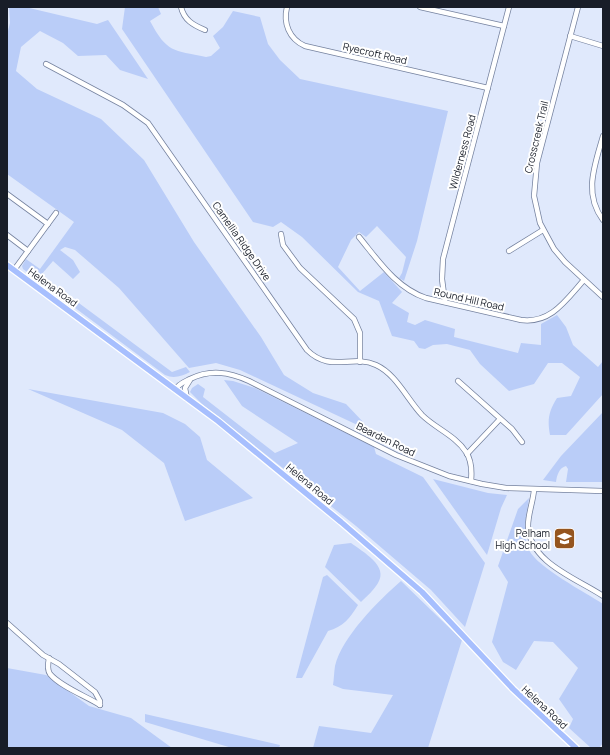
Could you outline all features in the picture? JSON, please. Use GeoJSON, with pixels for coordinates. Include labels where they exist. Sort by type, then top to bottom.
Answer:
{"type":"FeatureCollection","features":[{"type":"Feature","properties":{"kind":"main road","name":"Helena Road"},"geometry":{"type":"LineString","coordinates":[[7,265],[187,398],[279,470],[410,581],[460,630],[513,689],[576,748]]}},
{"type":"Feature","properties":{"kind":"street"},"geometry":{"type":"LineString","coordinates":[[181,7],[183,15],[188,21],[205,30]]}},
{"type":"Feature","properties":{"kind":"street","name":"Ryecroft Road"},"geometry":{"type":"LineString","coordinates":[[287,7],[285,18],[288,31],[296,41],[305,46],[488,88]]}},
{"type":"Feature","properties":{"kind":"street"},"geometry":{"type":"LineString","coordinates":[[420,7],[504,26]]}},
{"type":"Feature","properties":{"kind":"street","name":"Wilderness Road"},"geometry":{"type":"LineString","coordinates":[[445,302],[442,279],[443,259],[509,7]]}},
{"type":"Feature","properties":{"kind":"street","name":"Crosscreek Trail"},"geometry":{"type":"LineString","coordinates":[[578,7],[536,171],[535,203],[543,230],[559,256],[603,297]]}},
{"type":"Feature","properties":{"kind":"street"},"geometry":{"type":"LineString","coordinates":[[570,36],[603,46]]}},
{"type":"Feature","properties":{"kind":"street","name":"Camellia Ridge Drive"},"geometry":{"type":"LineString","coordinates":[[46,64],[123,105],[148,123],[299,340],[311,354],[329,362],[360,362],[376,365],[386,372],[422,415],[462,447],[467,454]]}},
{"type":"Feature","properties":{"kind":"street"},"geometry":{"type":"LineString","coordinates":[[603,136],[591,186],[594,205],[603,220]]}},
{"type":"Feature","properties":{"kind":"street"},"geometry":{"type":"LineString","coordinates":[[7,194],[48,224]]}},
{"type":"Feature","properties":{"kind":"street"},"geometry":{"type":"LineString","coordinates":[[14,270],[56,213]]}},
{"type":"Feature","properties":{"kind":"street"},"geometry":{"type":"LineString","coordinates":[[509,251],[543,230]]}},
{"type":"Feature","properties":{"kind":"street"},"geometry":{"type":"LineString","coordinates":[[281,234],[283,245],[300,268],[354,319],[360,333],[360,362]]}},
{"type":"Feature","properties":{"kind":"street"},"geometry":{"type":"LineString","coordinates":[[7,235],[28,251]]}},
{"type":"Feature","properties":{"kind":"street","name":"Round Hill Road"},"geometry":{"type":"LineString","coordinates":[[359,237],[396,280],[406,289],[420,296],[517,319],[537,320],[556,311],[584,280]]}},
{"type":"Feature","properties":{"kind":"street","name":"Bearden Road"},"geometry":{"type":"LineString","coordinates":[[175,390],[179,384],[212,372],[236,376],[396,454],[436,471],[471,481],[506,488],[603,491]]}},
{"type":"Feature","properties":{"kind":"street"},"geometry":{"type":"LineString","coordinates":[[187,398],[185,388],[193,378]]}},
{"type":"Feature","properties":{"kind":"street"},"geometry":{"type":"LineString","coordinates":[[458,381],[516,433],[522,442]]}},
{"type":"Feature","properties":{"kind":"street"},"geometry":{"type":"LineString","coordinates":[[471,481],[471,465],[467,454],[500,419]]}},
{"type":"Feature","properties":{"kind":"street"},"geometry":{"type":"LineString","coordinates":[[534,490],[528,527],[534,546],[546,560],[603,596]]}},
{"type":"Feature","properties":{"kind":"street"},"geometry":{"type":"LineString","coordinates":[[7,623],[49,658],[60,664],[95,692],[99,698],[100,705],[65,685],[50,674],[48,667],[49,658]]}},
{"type":"Feature","properties":{"kind":"shaded area"},"geometry":{"type":"Polygon","coordinates":[[[9,7],[25,7],[97,24],[108,20],[148,79],[120,70],[106,55],[78,56],[63,43],[40,31],[21,47],[16,71],[37,89],[101,119],[144,160],[194,242],[261,337],[284,375],[313,393],[346,404],[365,424],[366,429],[240,370],[216,363],[189,368],[119,288],[75,250],[65,247],[60,250],[73,260],[80,272],[73,279],[53,261],[41,275],[172,372],[186,367],[190,372],[184,375],[172,377],[165,375],[23,269],[22,266],[26,259],[40,269],[74,222],[7,174],[7,35],[10,23],[9,7]]]}},
{"type":"Feature","properties":{"kind":"shaded area"},"geometry":{"type":"Polygon","coordinates":[[[125,7],[158,7],[161,14],[150,21],[166,45],[178,51],[206,57],[211,56],[220,48],[213,36],[223,27],[233,11],[260,17],[268,44],[280,60],[300,79],[448,111],[417,241],[404,281],[399,278],[402,273],[406,257],[377,226],[366,237],[359,232],[351,240],[338,267],[360,291],[384,272],[402,292],[392,303],[409,313],[407,322],[415,325],[425,320],[455,329],[454,337],[518,353],[521,343],[541,345],[541,324],[557,315],[566,327],[573,345],[598,367],[603,361],[603,394],[566,435],[550,435],[550,411],[554,403],[557,398],[571,396],[580,377],[562,363],[548,363],[534,384],[509,391],[480,364],[470,350],[447,344],[433,345],[425,349],[419,348],[414,341],[392,336],[379,301],[358,292],[302,237],[281,222],[273,227],[253,222],[122,29],[125,7]]]}},
{"type":"Feature","properties":{"kind":"shaded area"},"geometry":{"type":"Polygon","coordinates":[[[224,380],[233,381],[255,388],[374,447],[376,454],[423,477],[485,563],[465,627],[431,590],[356,526],[202,404],[190,392],[192,388],[198,384],[205,389],[203,397],[275,453],[298,443],[242,406],[224,380]]]}},
{"type":"Feature","properties":{"kind":"shaded area"},"geometry":{"type":"Polygon","coordinates":[[[28,389],[163,413],[185,424],[200,437],[207,460],[253,498],[185,521],[164,463],[122,430],[28,389]]]}},
{"type":"Feature","properties":{"kind":"shaded area"},"geometry":{"type":"Polygon","coordinates":[[[603,412],[603,482],[566,482],[568,469],[566,466],[559,472],[556,482],[543,480],[561,456],[603,412]]]}},
{"type":"Feature","properties":{"kind":"shaded area"},"geometry":{"type":"Polygon","coordinates":[[[433,479],[488,493],[507,495],[501,508],[487,555],[433,479]]]}},
{"type":"Feature","properties":{"kind":"shaded area"},"geometry":{"type":"Polygon","coordinates":[[[529,498],[525,537],[529,550],[534,557],[552,572],[603,604],[603,743],[599,748],[591,748],[569,728],[573,719],[559,699],[578,668],[553,642],[534,641],[516,670],[503,662],[492,642],[508,582],[498,566],[518,509],[529,498]]]}},
{"type":"Feature","properties":{"kind":"shaded area"},"geometry":{"type":"Polygon","coordinates":[[[351,543],[368,555],[380,571],[378,583],[361,602],[325,567],[334,545],[351,543]]]}},
{"type":"Feature","properties":{"kind":"shaded area"},"geometry":{"type":"Polygon","coordinates":[[[327,575],[358,605],[346,621],[338,627],[328,631],[302,678],[296,678],[323,577],[327,575]]]}},
{"type":"Feature","properties":{"kind":"shaded area"},"geometry":{"type":"Polygon","coordinates":[[[401,581],[462,640],[428,748],[313,748],[319,726],[371,733],[393,695],[343,689],[333,685],[335,666],[345,643],[362,620],[401,581]]]}},
{"type":"Feature","properties":{"kind":"shaded area"},"geometry":{"type":"Polygon","coordinates":[[[7,668],[46,675],[89,706],[131,718],[172,748],[7,748],[7,668]]]}},
{"type":"Feature","properties":{"kind":"shaded area"},"geometry":{"type":"Polygon","coordinates":[[[145,714],[280,745],[279,748],[232,748],[145,722],[145,714]]]}},
{"type":"Feature","properties":{"kind":"place","name":"Pelham High School"},"geometry":{"type":"Point","coordinates":[565,539]}}]}
